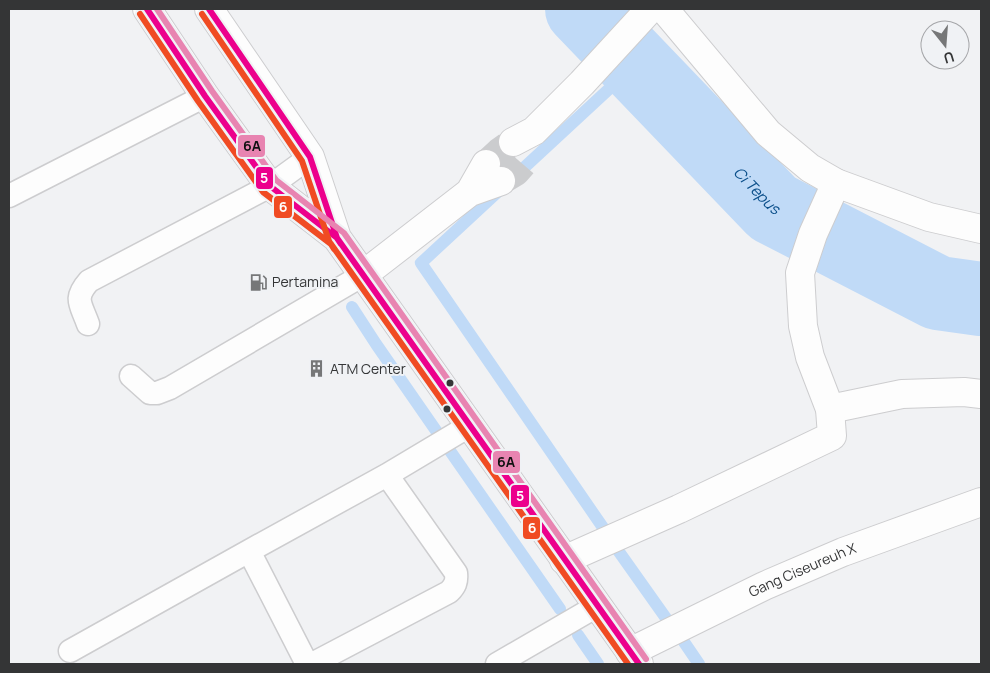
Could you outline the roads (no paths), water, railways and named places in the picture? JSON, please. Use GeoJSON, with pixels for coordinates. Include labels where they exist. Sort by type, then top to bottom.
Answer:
{"type":"FeatureCollection","features":[{"type":"Feature","properties":{"kind":"street"},"geometry":{"type":"LineString","coordinates":[[148,9],[205,96],[270,186],[337,238]]}},
{"type":"Feature","properties":{"kind":"street"},"geometry":{"type":"LineString","coordinates":[[209,9],[310,158],[337,238],[634,658]]}},
{"type":"Feature","properties":{"kind":"street"},"geometry":{"type":"LineString","coordinates":[[525,144],[650,9]]}},
{"type":"Feature","properties":{"kind":"street"},"geometry":{"type":"LineString","coordinates":[[664,9],[768,133],[834,189],[929,217],[981,229]]}},
{"type":"Feature","properties":{"kind":"street"},"geometry":{"type":"LineString","coordinates":[[363,275],[494,173]]}},
{"type":"Feature","properties":{"kind":"street"},"geometry":{"type":"LineString","coordinates":[[564,560],[679,509],[832,436],[830,409],[810,358],[803,326],[800,273],[813,234],[834,189]]}},
{"type":"Feature","properties":{"kind":"street"},"geometry":{"type":"LineString","coordinates":[[830,409],[902,394],[964,392],[981,394]]}},
{"type":"Feature","properties":{"kind":"street","name":"Gang Ciseureuh X"},"geometry":{"type":"LineString","coordinates":[[634,658],[764,586],[843,552],[981,502]]}},
{"type":"Feature","properties":{"kind":"lane"},"geometry":{"type":"LineString","coordinates":[[9,196],[205,96]]}},
{"type":"Feature","properties":{"kind":"lane"},"geometry":{"type":"LineString","coordinates":[[88,324],[79,300],[81,290],[89,281],[270,186],[310,158]]}},
{"type":"Feature","properties":{"kind":"lane"},"geometry":{"type":"LineString","coordinates":[[131,376],[150,393],[158,393],[170,388],[363,275]]}},
{"type":"Feature","properties":{"kind":"lane"},"geometry":{"type":"LineString","coordinates":[[70,651],[387,475],[469,426]]}},
{"type":"Feature","properties":{"kind":"lane"},"geometry":{"type":"LineString","coordinates":[[312,664],[449,592],[454,587],[456,573],[387,475]]}},
{"type":"Feature","properties":{"kind":"lane"},"geometry":{"type":"LineString","coordinates":[[249,551],[307,664]]}},
{"type":"Feature","properties":{"kind":"lane"},"geometry":{"type":"LineString","coordinates":[[497,664],[597,606]]}},
{"type":"Feature","properties":{"kind":"waterway","name":"Ci Tepus"},"geometry":{"type":"LineString","coordinates":[[582,9],[773,208],[938,293],[981,299]]}},
{"type":"Feature","properties":{"kind":"waterway"},"geometry":{"type":"LineString","coordinates":[[604,529],[421,263],[636,64]]}},
{"type":"Feature","properties":{"kind":"waterway"},"geometry":{"type":"LineString","coordinates":[[352,307],[437,432]]}},
{"type":"Feature","properties":{"kind":"waterway"},"geometry":{"type":"LineString","coordinates":[[448,448],[560,609]]}},
{"type":"Feature","properties":{"kind":"waterway"},"geometry":{"type":"LineString","coordinates":[[617,549],[668,621]]}},
{"type":"Feature","properties":{"kind":"waterway"},"geometry":{"type":"LineString","coordinates":[[578,635],[598,664]]}},
{"type":"Feature","properties":{"kind":"waterway"},"geometry":{"type":"LineString","coordinates":[[684,642],[699,664]]}},
{"type":"Feature","properties":{"kind":"tunnel"},"geometry":{"type":"LineString","coordinates":[[486,164],[513,142]]}},
{"type":"Feature","properties":{"kind":"tunnel"},"geometry":{"type":"LineString","coordinates":[[501,181],[516,172],[528,158]]}},
{"type":"Feature","properties":{"kind":"place","name":"Pertamina"},"geometry":{"type":"Point","coordinates":[258,282]}},
{"type":"Feature","properties":{"kind":"place","name":"ATM Center"},"geometry":{"type":"Point","coordinates":[316,369]}}]}
